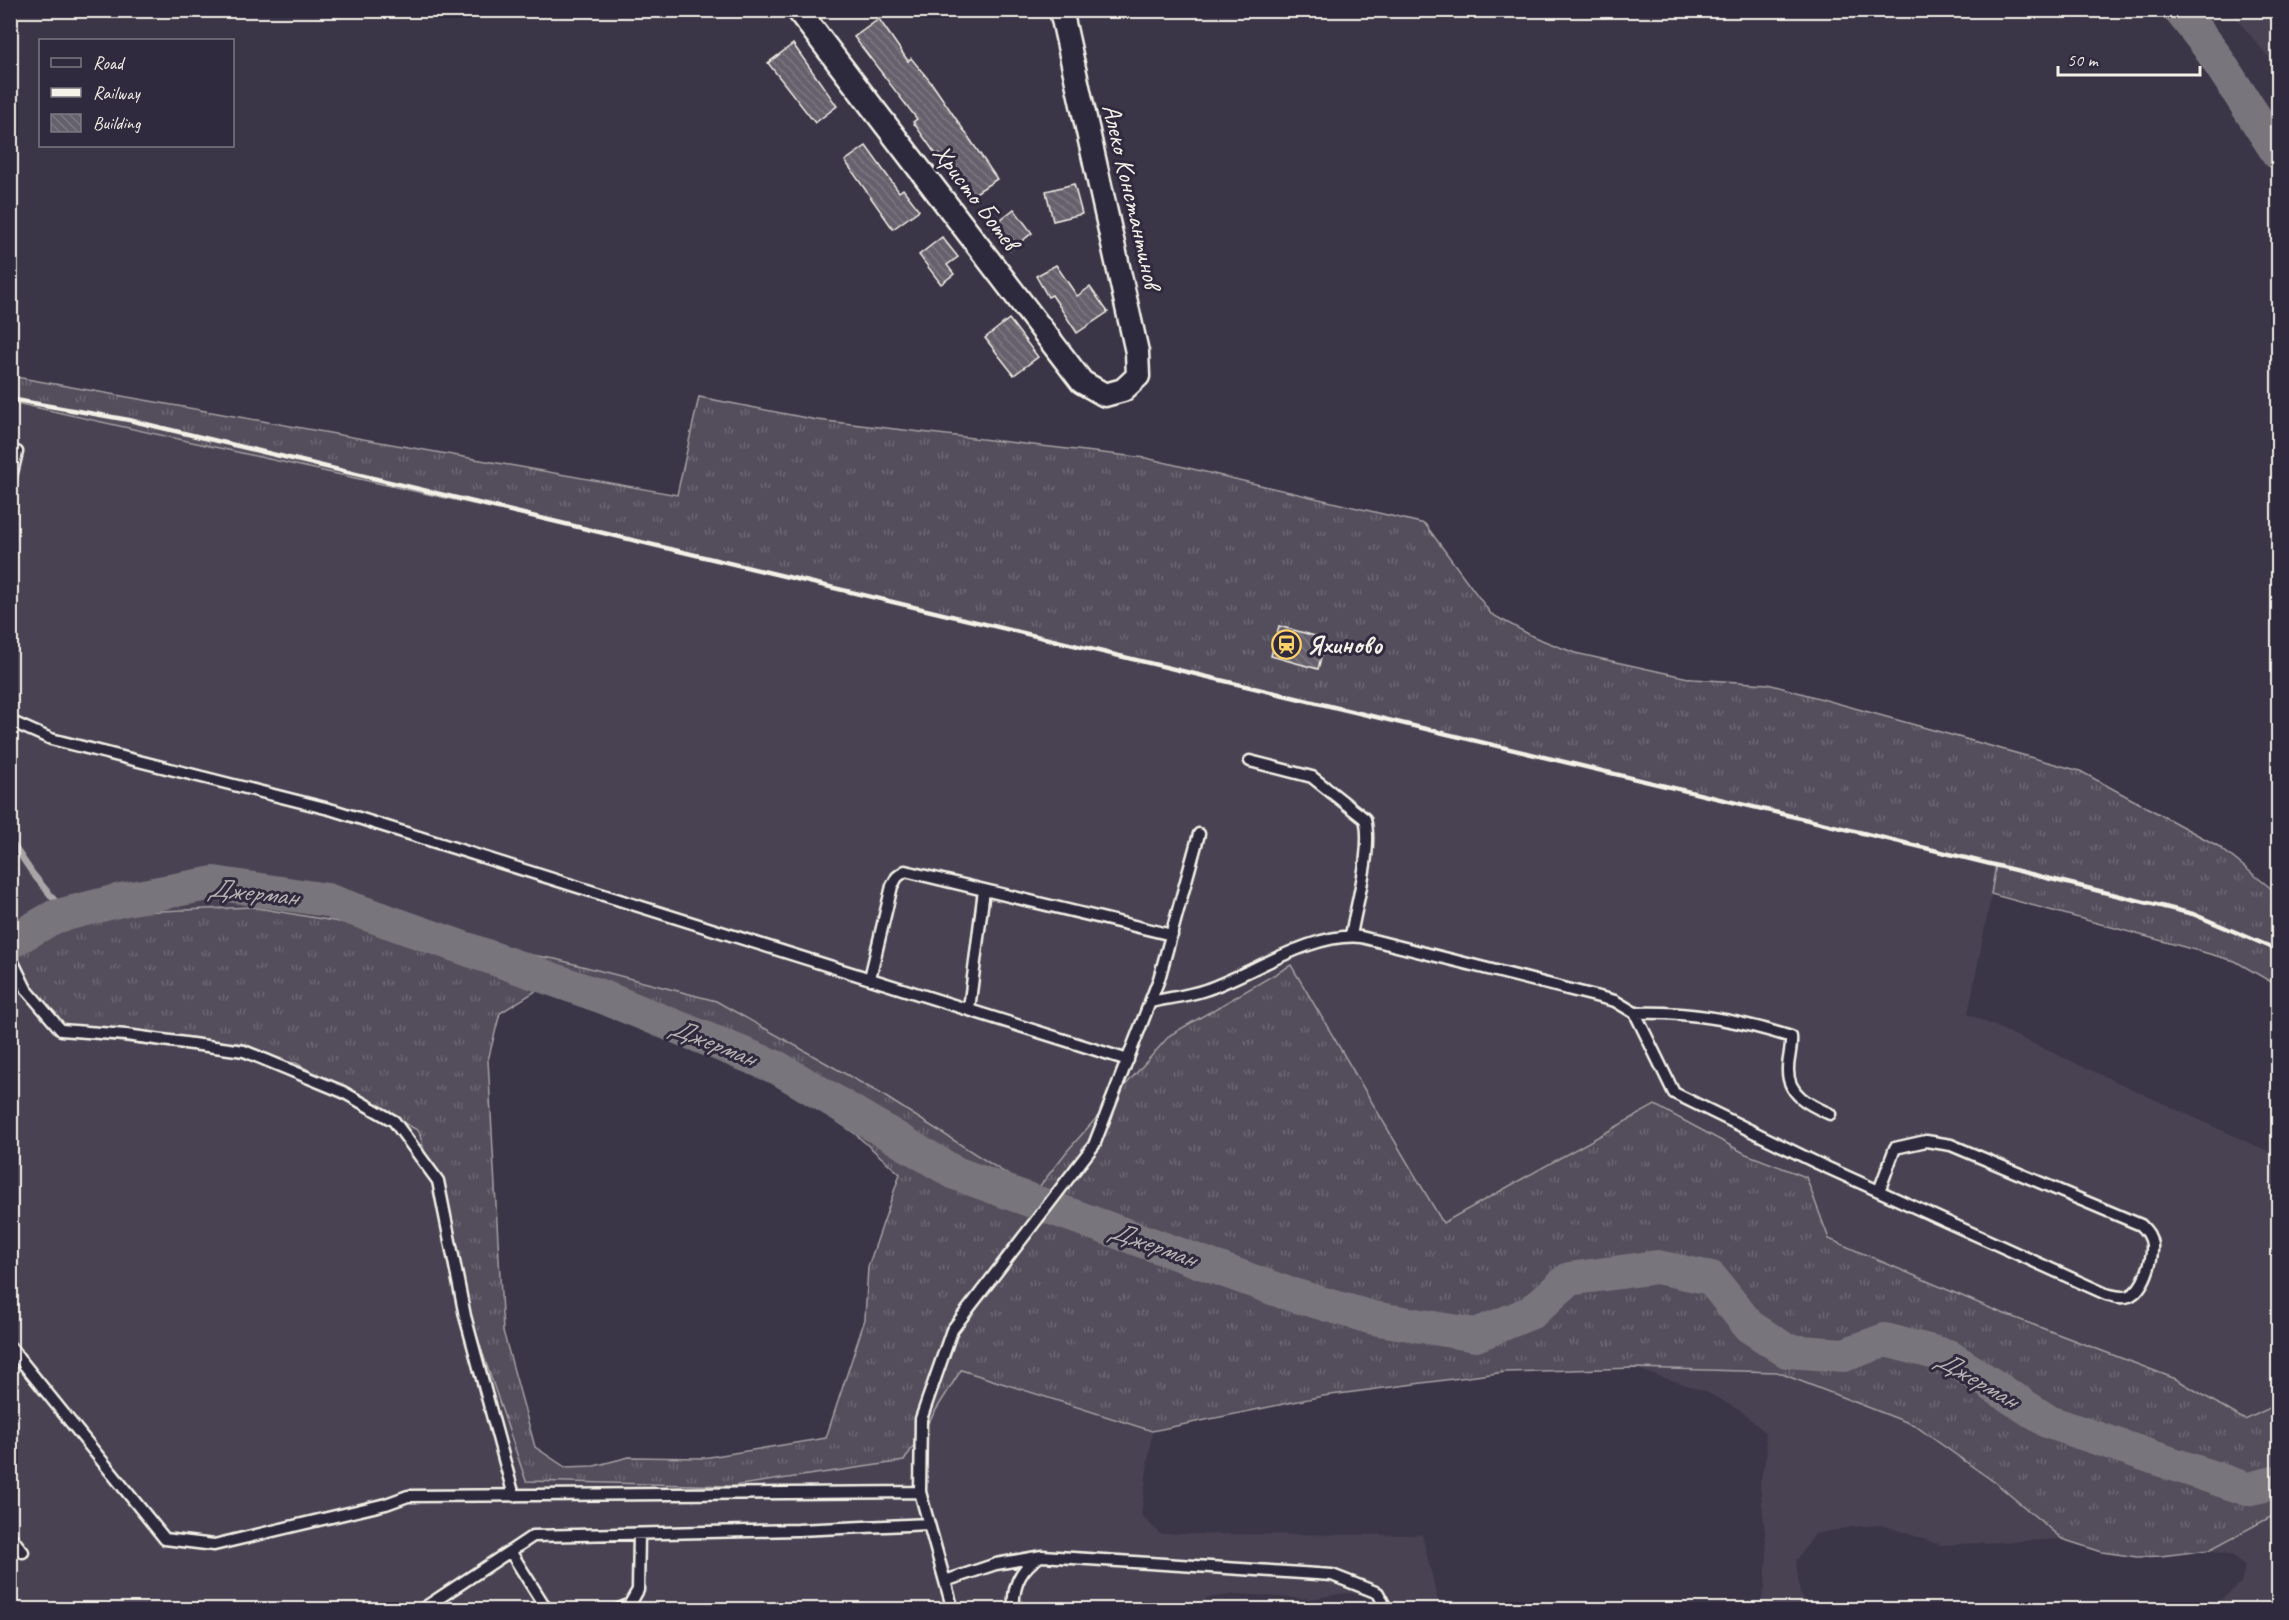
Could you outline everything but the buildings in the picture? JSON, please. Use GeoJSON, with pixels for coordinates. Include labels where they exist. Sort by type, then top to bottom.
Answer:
{"type":"FeatureCollection","features":[{"type":"Feature","properties":{"kind":"street","name":"Христо Ботев"},"geometry":{"type":"LineString","coordinates":[[798,10],[1082,382],[1105,394],[1123,390]]}},
{"type":"Feature","properties":{"kind":"street","name":"Алеко Константинов"},"geometry":{"type":"LineString","coordinates":[[1061,10],[1137,352],[1138,376],[1123,390]]}},
{"type":"Feature","properties":{"kind":"lane"},"geometry":{"type":"LineString","coordinates":[[10,481],[17,452]]}},
{"type":"Feature","properties":{"kind":"lane"},"geometry":{"type":"LineString","coordinates":[[10,721],[51,739],[333,810],[1128,1060]]}},
{"type":"Feature","properties":{"kind":"lane"},"geometry":{"type":"LineString","coordinates":[[1250,761],[1312,777],[1365,819],[1368,830],[1366,850],[1350,936]]}},
{"type":"Feature","properties":{"kind":"lane"},"geometry":{"type":"LineString","coordinates":[[953,1610],[920,1492],[921,1419],[952,1330],[1094,1145],[1151,1002],[1200,834]]}},
{"type":"Feature","properties":{"kind":"lane"},"geometry":{"type":"LineString","coordinates":[[870,978],[892,886],[897,877],[905,871],[1172,935]]}},
{"type":"Feature","properties":{"kind":"lane"},"geometry":{"type":"LineString","coordinates":[[969,1010],[984,890]]}},
{"type":"Feature","properties":{"kind":"lane"},"geometry":{"type":"LineString","coordinates":[[1151,1002],[1204,991],[1317,943],[1350,936],[1615,1000],[1635,1013],[1674,1093],[1879,1191],[2118,1298],[2130,1296],[2139,1290],[2151,1260],[2152,1245],[2149,1234],[2141,1225],[1951,1145],[1926,1141],[1895,1148],[1879,1191]]}},
{"type":"Feature","properties":{"kind":"lane"},"geometry":{"type":"LineString","coordinates":[[10,956],[26,989],[61,1030],[126,1035],[244,1051],[343,1092],[394,1121],[438,1180],[465,1316],[514,1496]]}},
{"type":"Feature","properties":{"kind":"lane"},"geometry":{"type":"LineString","coordinates":[[1635,1013],[1665,1012],[1747,1026],[1791,1037],[1792,1047],[1788,1070],[1790,1084],[1796,1094],[1811,1106],[1830,1114]]}},
{"type":"Feature","properties":{"kind":"lane"},"geometry":{"type":"LineString","coordinates":[[10,1347],[165,1539],[214,1545],[386,1504],[408,1496],[920,1492]]}},
{"type":"Feature","properties":{"kind":"lane"},"geometry":{"type":"LineString","coordinates":[[421,1610],[533,1536],[798,1530],[929,1524]]}},
{"type":"Feature","properties":{"kind":"lane"},"geometry":{"type":"LineString","coordinates":[[617,1610],[634,1606],[638,1590],[639,1534]]}},
{"type":"Feature","properties":{"kind":"lane"},"geometry":{"type":"LineString","coordinates":[[10,1536],[23,1552]]}},
{"type":"Feature","properties":{"kind":"lane"},"geometry":{"type":"LineString","coordinates":[[510,1551],[548,1610]]}},
{"type":"Feature","properties":{"kind":"lane"},"geometry":{"type":"LineString","coordinates":[[945,1581],[996,1564],[1042,1556],[1332,1575],[1378,1593],[1387,1610]]}},
{"type":"Feature","properties":{"kind":"lane"},"geometry":{"type":"LineString","coordinates":[[1014,1610],[1013,1597],[1018,1578],[1029,1563],[1042,1556]]}},
{"type":"Feature","properties":{"kind":"shaded area"},"geometry":{"type":"Polygon","coordinates":[[[2230,11],[2278,11],[2278,68],[2230,11]]]}},
{"type":"Feature","properties":{"kind":"shaded area"},"geometry":{"type":"Polygon","coordinates":[[[11,402],[545,520],[1997,866],[1968,1014],[2278,1156],[2278,1404],[2245,1420],[2176,1379],[1997,1311],[1829,1239],[1806,1177],[1746,1154],[1655,1105],[1443,1223],[1291,965],[1170,1035],[1068,1150],[1036,1193],[881,1094],[716,1001],[555,959],[252,907],[115,913],[11,930],[11,402]]]}},
{"type":"Feature","properties":{"kind":"shaded area"},"geometry":{"type":"Polygon","coordinates":[[[10,979],[57,1034],[296,1063],[419,1131],[459,1283],[526,1481],[904,1461],[961,1370],[1152,1431],[1141,1515],[1160,1534],[1422,1535],[1440,1609],[1376,1609],[1369,1594],[1346,1593],[1310,1599],[1239,1594],[1206,1598],[1203,1610],[11,1609],[10,979]]]}},
{"type":"Feature","properties":{"kind":"shaded area"},"geometry":{"type":"Polygon","coordinates":[[[1634,1368],[1777,1372],[1914,1425],[1997,1484],[2062,1539],[1941,1545],[1882,1525],[1851,1527],[1815,1534],[1796,1561],[1800,1594],[1808,1609],[1759,1609],[1765,1587],[1767,1554],[1760,1483],[1767,1452],[1765,1432],[1741,1411],[1705,1391],[1634,1368]]]}},
{"type":"Feature","properties":{"kind":"shaded area"},"geometry":{"type":"Polygon","coordinates":[[[2278,1513],[2278,1609],[2205,1610],[2214,1606],[2241,1583],[2245,1566],[2233,1555],[2209,1550],[2278,1513]]]}},
{"type":"Feature","properties":{"kind":"green space"},"geometry":{"type":"Polygon","coordinates":[[[10,376],[677,495],[699,397],[817,420],[1146,458],[1425,524],[1491,614],[1534,637],[1575,653],[1693,679],[1768,684],[2080,771],[2218,846],[2278,894],[2278,986],[2235,961],[1991,894],[1996,865],[545,520],[11,402],[10,376]]]}},
{"type":"Feature","properties":{"kind":"green space"},"geometry":{"type":"Polygon","coordinates":[[[252,907],[555,959],[716,1001],[881,1094],[1035,1192],[1068,1150],[1170,1035],[1291,965],[1443,1223],[1655,1105],[1746,1154],[1806,1177],[1829,1239],[1997,1311],[2176,1379],[2245,1420],[2278,1404],[2278,1513],[2209,1550],[2137,1557],[2102,1552],[2062,1539],[1997,1484],[1914,1425],[1777,1372],[1634,1368],[1506,1372],[1323,1396],[1152,1431],[961,1370],[904,1461],[733,1486],[526,1481],[459,1283],[419,1131],[296,1063],[57,1034],[11,979],[10,930],[115,913],[252,907]],[[552,981],[500,1013],[488,1060],[503,1331],[535,1447],[565,1467],[594,1466],[629,1457],[703,1458],[826,1438],[865,1319],[868,1267],[900,1174],[854,1133],[760,1069],[552,981]]]}},
{"type":"Feature","properties":{"kind":"waterway"},"geometry":{"type":"LineString","coordinates":[[2180,10],[2209,47],[2278,153]]}},
{"type":"Feature","properties":{"kind":"waterway"},"geometry":{"type":"LineString","coordinates":[[10,840],[33,874],[66,914]]}},
{"type":"Feature","properties":{"kind":"waterway","name":"Джерман"},"geometry":{"type":"LineString","coordinates":[[10,942],[54,917],[121,900],[214,883],[327,900],[603,997],[778,1068],[955,1173],[1286,1293],[1373,1318],[1476,1335],[1532,1312],[1569,1279],[1657,1267],[1711,1278],[1749,1326],[1787,1351],[1844,1355],[1885,1340],[1948,1356],[2049,1422],[2247,1489],[2278,1482]]}},
{"type":"Feature","properties":{"kind":"railway"},"geometry":{"type":"LineString","coordinates":[[10,399],[129,420],[1913,845],[2193,914],[2278,950]]}},
{"type":"Feature","properties":{"kind":"place","name":"Яхиново"},"geometry":{"type":"Point","coordinates":[1286,644]}}]}
